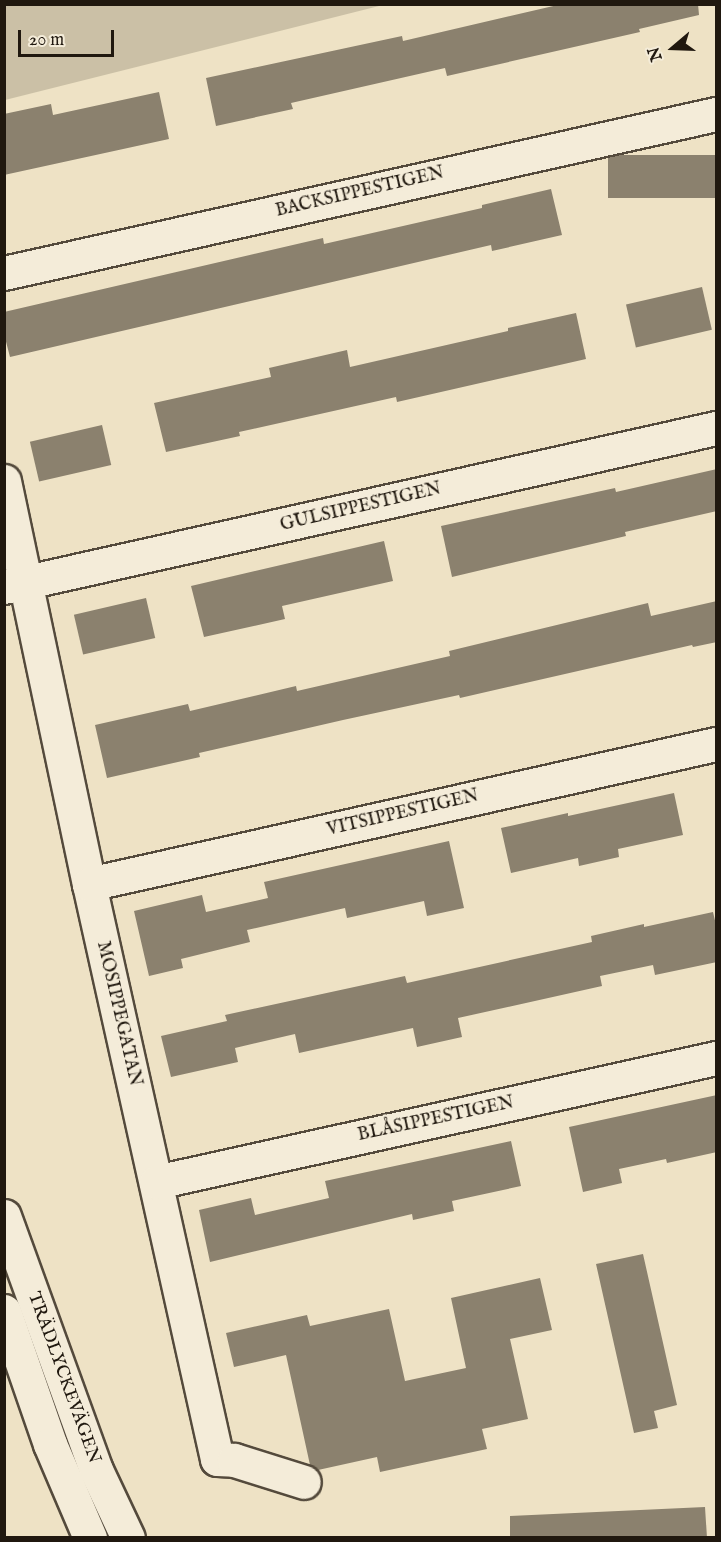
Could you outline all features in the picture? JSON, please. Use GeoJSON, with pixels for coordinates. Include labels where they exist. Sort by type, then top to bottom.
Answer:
{"type":"FeatureCollection","features":[{"type":"Feature","properties":{"kind":"street","name":"BACKSIPPESTIGEN"},"geometry":{"type":"LineString","coordinates":[[4,273],[717,114]]}},
{"type":"Feature","properties":{"kind":"street","name":"GULSIPPESTIGEN"},"geometry":{"type":"LineString","coordinates":[[15,585],[717,428]]}},
{"type":"Feature","properties":{"kind":"street","name":"MOSIPPEGATAN"},"geometry":{"type":"LineString","coordinates":[[4,481],[15,585],[89,884],[217,1459],[234,1460],[304,1482]]}},
{"type":"Feature","properties":{"kind":"street","name":"VITSIPPESTIGEN"},"geometry":{"type":"LineString","coordinates":[[89,884],[717,744]]}},
{"type":"Feature","properties":{"kind":"street","name":"BLÅSIPPESTIGEN"},"geometry":{"type":"LineString","coordinates":[[156,1182],[717,1058]]}},
{"type":"Feature","properties":{"kind":"street","name":"TRÄDLYCKEVÄGEN"},"geometry":{"type":"LineString","coordinates":[[4,1216],[96,1470],[128,1538]]}},
{"type":"Feature","properties":{"kind":"street","name":"TRÄDLYCKEVÄGEN"},"geometry":{"type":"LineString","coordinates":[[4,1311],[50,1444],[90,1538]]}},
{"type":"Feature","properties":{"kind":"shaded area"},"geometry":{"type":"Polygon","coordinates":[[[5,4],[383,4],[383,5],[5,100],[5,4]]]}},
{"type":"Feature","properties":{"kind":"building"},"geometry":{"type":"Polygon","coordinates":[[[562,4],[698,4],[699,15],[639,29],[640,32],[447,76],[445,68],[291,103],[293,109],[216,126],[206,78],[402,36],[403,41],[562,4]]]}},
{"type":"Feature","properties":{"kind":"building"},"geometry":{"type":"Polygon","coordinates":[[[159,92],[169,139],[4,175],[4,114],[51,104],[53,115],[159,92]]]}},
{"type":"Feature","properties":{"kind":"building"},"geometry":{"type":"Polygon","coordinates":[[[608,155],[716,155],[716,198],[608,198],[608,155]]]}},
{"type":"Feature","properties":{"kind":"building"},"geometry":{"type":"Polygon","coordinates":[[[551,189],[562,235],[492,251],[491,245],[10,357],[4,334],[4,312],[323,238],[324,244],[482,208],[482,205],[551,189]]]}},
{"type":"Feature","properties":{"kind":"building"},"geometry":{"type":"Polygon","coordinates":[[[702,287],[712,330],[636,347],[626,305],[702,287]]]}},
{"type":"Feature","properties":{"kind":"building"},"geometry":{"type":"Polygon","coordinates":[[[576,313],[586,359],[397,402],[396,397],[239,432],[240,436],[166,452],[154,403],[271,377],[269,368],[347,350],[350,367],[576,313]]]}},
{"type":"Feature","properties":{"kind":"building"},"geometry":{"type":"Polygon","coordinates":[[[102,425],[111,465],[39,482],[30,442],[102,425]]]}},
{"type":"Feature","properties":{"kind":"building"},"geometry":{"type":"Polygon","coordinates":[[[717,469],[717,511],[625,532],[626,536],[452,577],[441,526],[615,488],[616,492],[717,469]]]}},
{"type":"Feature","properties":{"kind":"building"},"geometry":{"type":"Polygon","coordinates":[[[384,541],[393,581],[282,606],[285,619],[204,637],[191,586],[384,541]]]}},
{"type":"Feature","properties":{"kind":"building"},"geometry":{"type":"Polygon","coordinates":[[[146,598],[155,638],[83,655],[74,615],[146,598]]]}},
{"type":"Feature","properties":{"kind":"building"},"geometry":{"type":"Polygon","coordinates":[[[717,601],[717,642],[693,647],[692,645],[460,698],[459,695],[343,720],[199,753],[200,757],[107,778],[95,725],[188,704],[190,711],[296,686],[297,691],[450,656],[449,651],[648,603],[651,616],[717,601]]]}},
{"type":"Feature","properties":{"kind":"building"},"geometry":{"type":"Polygon","coordinates":[[[674,793],[683,835],[618,849],[619,857],[579,866],[578,858],[511,873],[501,828],[674,793]]]}},
{"type":"Feature","properties":{"kind":"building"},"geometry":{"type":"Polygon","coordinates":[[[449,841],[464,908],[427,916],[424,901],[347,918],[345,908],[247,930],[250,942],[181,959],[183,968],[149,976],[134,911],[202,895],[206,912],[268,898],[264,882],[449,841]]]}},
{"type":"Feature","properties":{"kind":"building"},"geometry":{"type":"Polygon","coordinates":[[[713,912],[717,929],[717,962],[655,975],[653,965],[600,976],[602,986],[458,1018],[462,1037],[417,1047],[413,1028],[299,1053],[295,1034],[235,1048],[238,1062],[171,1077],[161,1036],[227,1021],[225,1015],[405,976],[407,983],[592,942],[591,936],[713,912]]]}},
{"type":"Feature","properties":{"kind":"building"},"geometry":{"type":"Polygon","coordinates":[[[717,1095],[717,1152],[667,1163],[666,1159],[619,1169],[622,1183],[583,1192],[569,1127],[717,1095]]]}},
{"type":"Feature","properties":{"kind":"building"},"geometry":{"type":"Polygon","coordinates":[[[511,1141],[521,1186],[452,1201],[454,1211],[413,1220],[412,1214],[210,1262],[199,1210],[251,1198],[255,1215],[329,1198],[325,1181],[511,1141]]]}},
{"type":"Feature","properties":{"kind":"building"},"geometry":{"type":"Polygon","coordinates":[[[643,1254],[677,1405],[654,1411],[658,1428],[634,1433],[596,1264],[643,1254]]]}},
{"type":"Feature","properties":{"kind":"building"},"geometry":{"type":"Polygon","coordinates":[[[540,1278],[552,1330],[510,1339],[528,1419],[482,1429],[487,1449],[380,1472],[377,1457],[318,1470],[310,1465],[286,1355],[234,1367],[226,1333],[307,1315],[310,1326],[389,1309],[405,1381],[466,1368],[451,1298],[540,1278]]]}},
{"type":"Feature","properties":{"kind":"building"},"geometry":{"type":"Polygon","coordinates":[[[705,1507],[707,1538],[510,1538],[510,1516],[705,1507]]]}}]}
